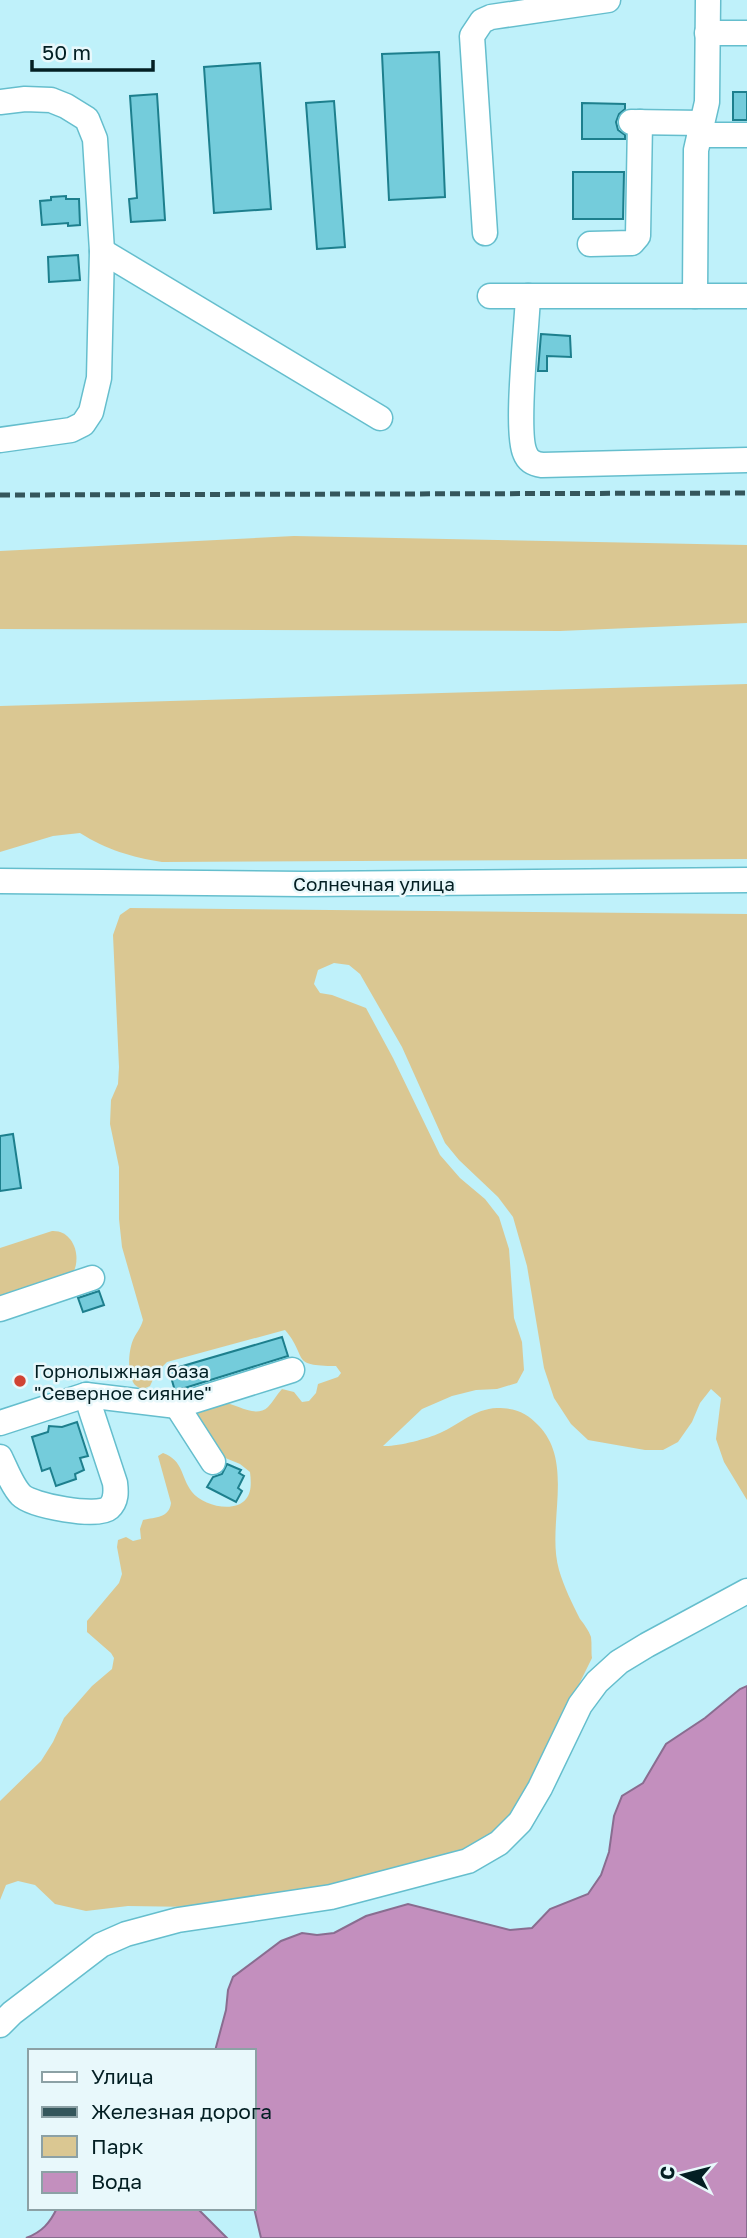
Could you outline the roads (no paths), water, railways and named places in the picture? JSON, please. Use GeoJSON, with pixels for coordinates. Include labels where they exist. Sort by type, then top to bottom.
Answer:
{"type":"FeatureCollection","features":[{"type":"Feature","properties":{"kind":"street"},"geometry":{"type":"LineString","coordinates":[[485,233],[472,36],[476,28],[482,21],[504,13],[608,0]]}},
{"type":"Feature","properties":{"kind":"street"},"geometry":{"type":"LineString","coordinates":[[695,296],[696,149],[707,102],[708,0]]}},
{"type":"Feature","properties":{"kind":"street"},"geometry":{"type":"LineString","coordinates":[[707,33],[747,33]]}},
{"type":"Feature","properties":{"kind":"street"},"geometry":{"type":"LineString","coordinates":[[0,102],[51,100],[86,119],[95,139],[102,251],[99,378],[91,412],[83,424],[71,430],[0,440]]}},
{"type":"Feature","properties":{"kind":"street"},"geometry":{"type":"LineString","coordinates":[[590,244],[632,243],[638,236],[636,122],[747,135]]}},
{"type":"Feature","properties":{"kind":"street"},"geometry":{"type":"LineString","coordinates":[[102,251],[380,418]]}},
{"type":"Feature","properties":{"kind":"street"},"geometry":{"type":"LineString","coordinates":[[510,296],[747,296]]}},
{"type":"Feature","properties":{"kind":"street"},"geometry":{"type":"LineString","coordinates":[[509,382],[510,296]]}},
{"type":"Feature","properties":{"kind":"street"},"geometry":{"type":"LineString","coordinates":[[510,296],[521,427],[524,451],[528,459],[542,466],[747,460]]}},
{"type":"Feature","properties":{"kind":"street","name":"Солнечная улица"},"geometry":{"type":"LineString","coordinates":[[0,881],[303,884],[747,880]]}},
{"type":"Feature","properties":{"kind":"street"},"geometry":{"type":"LineString","coordinates":[[0,1309],[92,1278]]}},
{"type":"Feature","properties":{"kind":"street"},"geometry":{"type":"LineString","coordinates":[[0,1423],[86,1395],[177,1406],[292,1370]]}},
{"type":"Feature","properties":{"kind":"street"},"geometry":{"type":"LineString","coordinates":[[0,1457],[19,1494],[30,1501],[91,1513],[102,1513],[110,1508],[115,1496],[115,1483],[86,1395]]}},
{"type":"Feature","properties":{"kind":"street"},"geometry":{"type":"LineString","coordinates":[[177,1406],[213,1462]]}},
{"type":"Feature","properties":{"kind":"street"},"geometry":{"type":"LineString","coordinates":[[0,2025],[12,2012],[101,1945],[126,1934],[178,1920],[331,1897],[468,1861],[499,1843],[520,1822],[540,1788],[580,1705],[597,1682],[619,1662],[647,1644],[747,1591]]}},
{"type":"Feature","properties":{"kind":"water"},"geometry":{"type":"Polygon","coordinates":[[[747,1686],[747,2238],[261,2238],[254,2210],[256,2049],[216,2049],[233,1977],[281,1941],[302,1933],[334,1933],[366,1916],[408,1904],[510,1930],[532,1928],[550,1909],[588,1894],[601,1875],[609,1852],[614,1816],[622,1796],[643,1783],[666,1744],[705,1718],[747,1686]]]}},
{"type":"Feature","properties":{"kind":"water"},"geometry":{"type":"Polygon","coordinates":[[[56,2210],[199,2210],[227,2238],[26,2238],[37,2233],[56,2210]]]}},
{"type":"Feature","properties":{"kind":"railway"},"geometry":{"type":"LineString","coordinates":[[0,495],[747,493]]}},
{"type":"Feature","properties":{"kind":"place","name":"Горнолыжная база \"Северное сияние\""},"geometry":{"type":"Point","coordinates":[20,1381]}}]}
